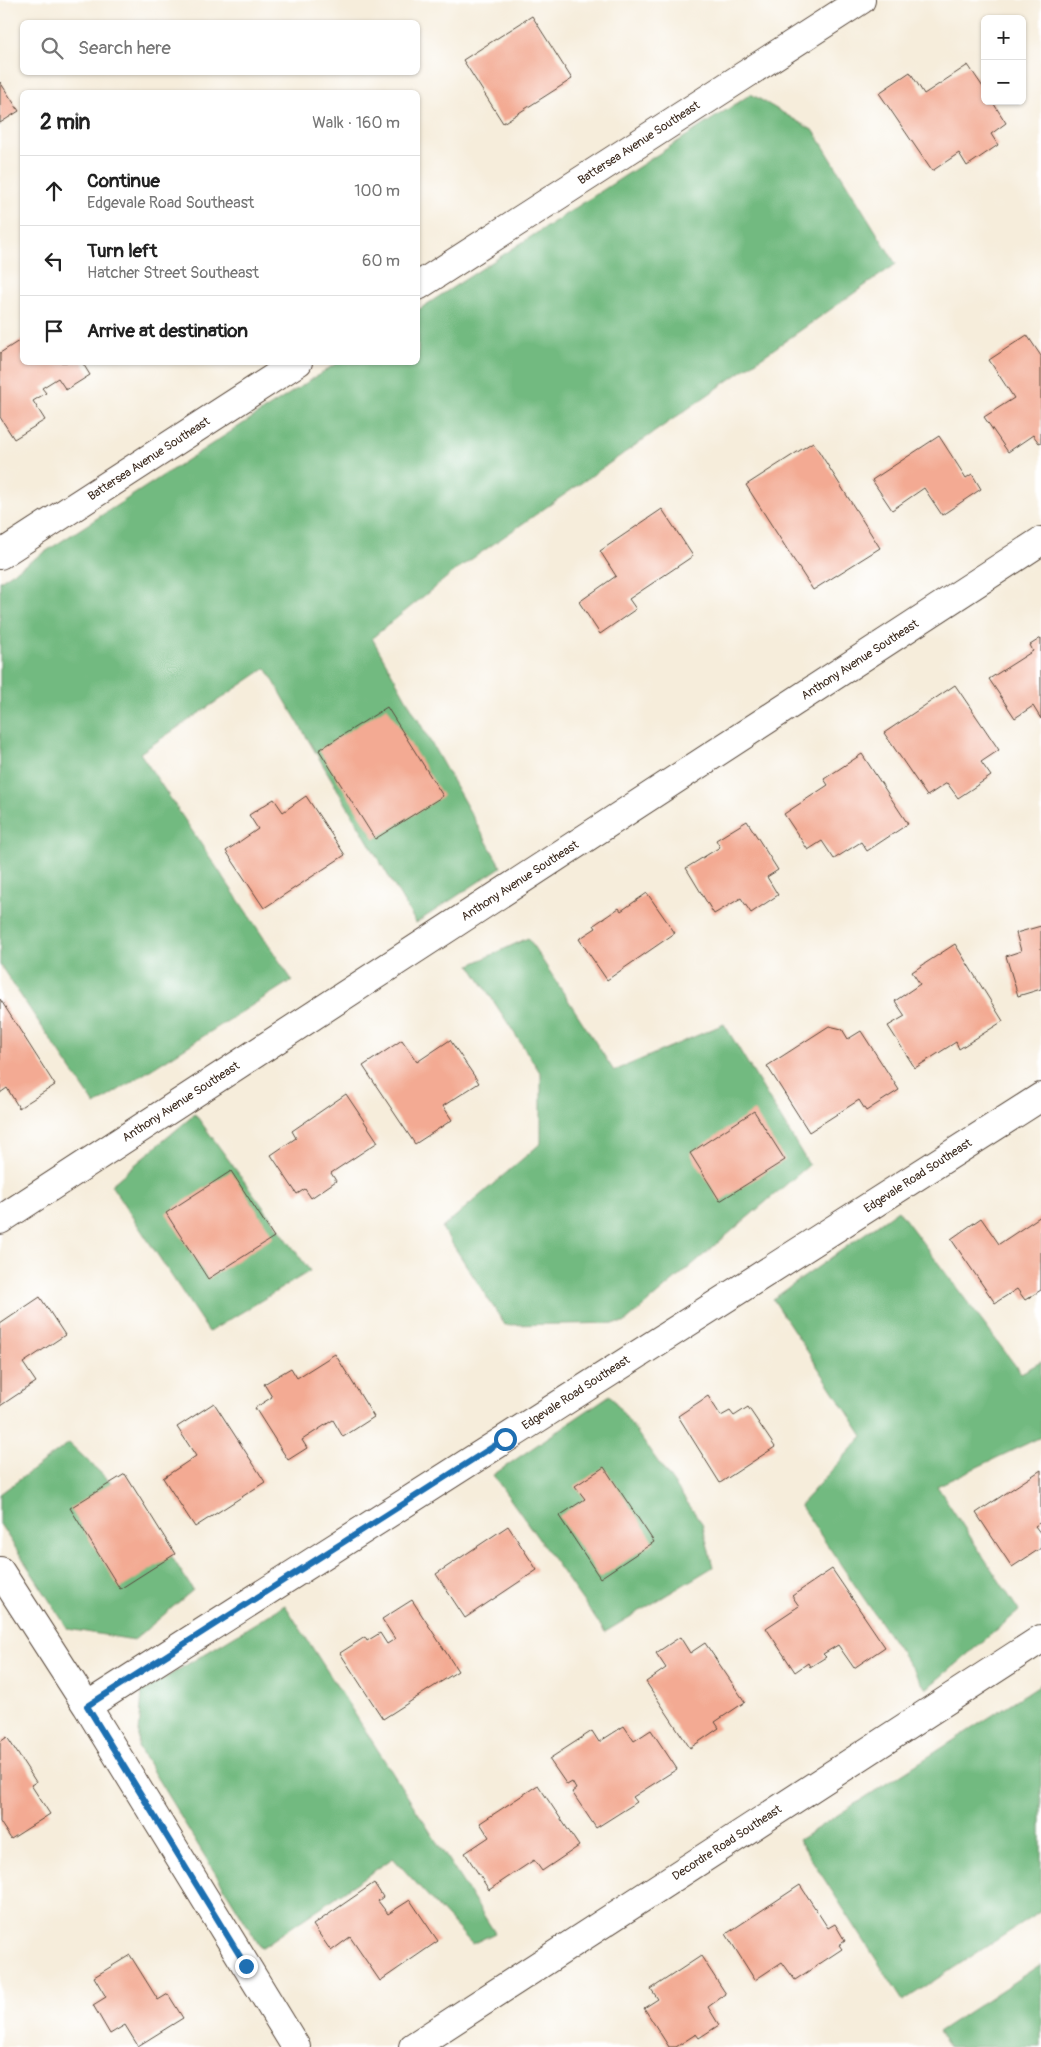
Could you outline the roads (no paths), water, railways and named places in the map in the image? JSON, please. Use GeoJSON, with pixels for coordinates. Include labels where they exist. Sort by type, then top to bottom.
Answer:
{"type":"FeatureCollection","features":[{"type":"Feature","properties":{"kind":"street","name":"Battersea Avenue Southeast"},"geometry":{"type":"LineString","coordinates":[[420,285],[861,0]]}},
{"type":"Feature","properties":{"kind":"street","name":"Battersea Avenue Southeast"},"geometry":{"type":"LineString","coordinates":[[0,555],[293,365]]}},
{"type":"Feature","properties":{"kind":"street","name":"Anthony Avenue Southeast"},"geometry":{"type":"LineString","coordinates":[[0,1220],[1041,542]]}},
{"type":"Feature","properties":{"kind":"street","name":"Edgevale Road Southeast"},"geometry":{"type":"LineString","coordinates":[[87,1706],[1041,1097]]}},
{"type":"Feature","properties":{"kind":"street"},"geometry":{"type":"LineString","coordinates":[[0,1571],[87,1706],[296,2047]]}},
{"type":"Feature","properties":{"kind":"street","name":"Decordre Road Southeast"},"geometry":{"type":"LineString","coordinates":[[413,2047],[1041,1638]]}}]}
